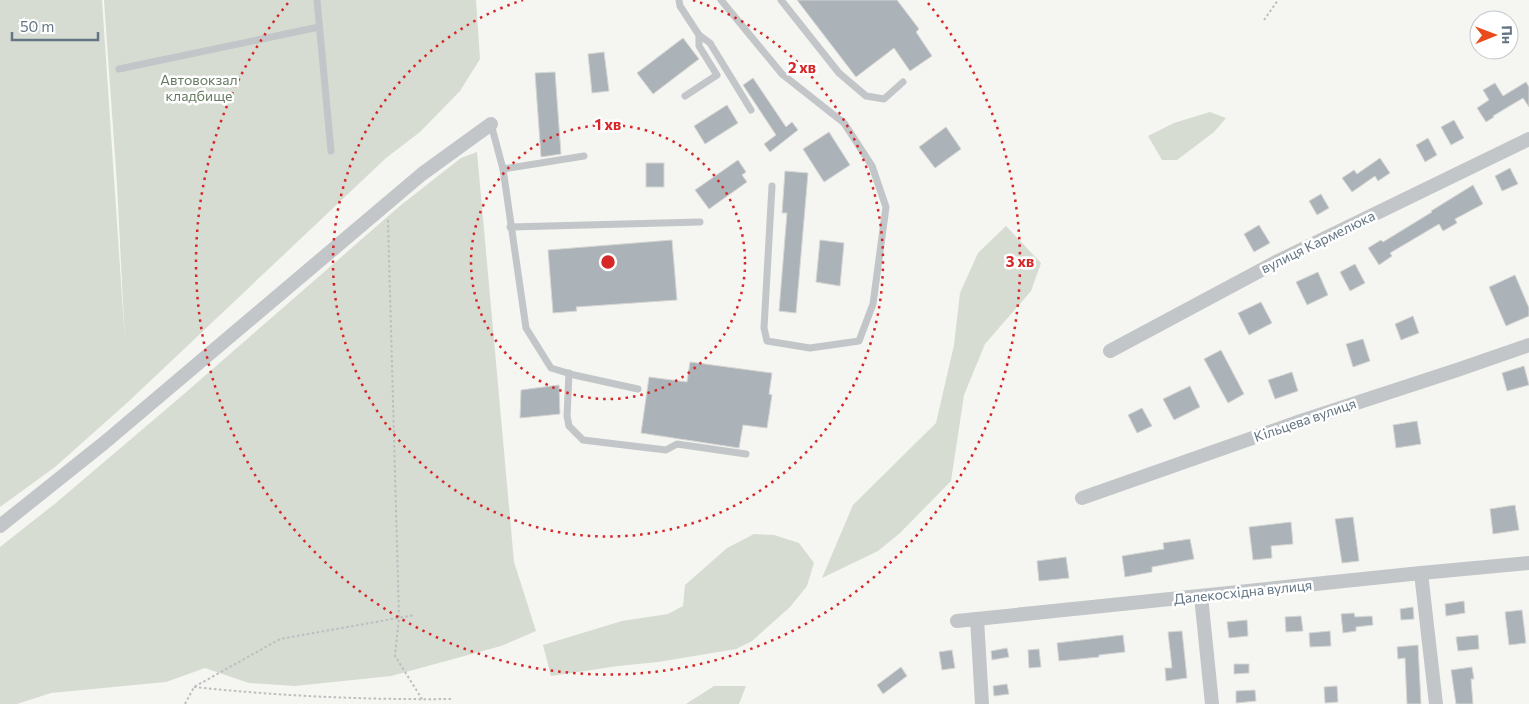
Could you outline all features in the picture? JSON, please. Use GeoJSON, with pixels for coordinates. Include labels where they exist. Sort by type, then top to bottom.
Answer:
{"type":"FeatureCollection","features":[{"type":"Feature","properties":{"kind":"street"},"geometry":{"type":"LineString","coordinates":[[0,526],[104,443],[422,174],[490,124]]}},
{"type":"Feature","properties":{"kind":"street","name":"вулиця Кармелюка"},"geometry":{"type":"LineString","coordinates":[[1110,351],[1278,261],[1529,139]]}},
{"type":"Feature","properties":{"kind":"street","name":"Кільцева вулиця"},"geometry":{"type":"LineString","coordinates":[[1082,498],[1295,422],[1529,345]]}},
{"type":"Feature","properties":{"kind":"street","name":"Далекосхідна вулиця"},"geometry":{"type":"LineString","coordinates":[[956,621],[1421,572],[1529,563]]}},
{"type":"Feature","properties":{"kind":"street"},"geometry":{"type":"LineString","coordinates":[[1421,572],[1436,704]]}},
{"type":"Feature","properties":{"kind":"street"},"geometry":{"type":"LineString","coordinates":[[1201,596],[1212,704]]}},
{"type":"Feature","properties":{"kind":"street"},"geometry":{"type":"LineString","coordinates":[[977,619],[982,704]]}},
{"type":"Feature","properties":{"kind":"lane"},"geometry":{"type":"LineString","coordinates":[[316,0],[331,151]]}},
{"type":"Feature","properties":{"kind":"lane"},"geometry":{"type":"LineString","coordinates":[[678,0],[699,35],[710,43],[751,110]]}},
{"type":"Feature","properties":{"kind":"lane"},"geometry":{"type":"LineString","coordinates":[[721,0],[782,74],[844,123],[872,166],[886,207],[873,304],[859,341],[810,348],[768,341],[764,328],[772,186]]}},
{"type":"Feature","properties":{"kind":"lane"},"geometry":{"type":"LineString","coordinates":[[781,0],[839,73],[866,96],[884,99],[903,82]]}},
{"type":"Feature","properties":{"kind":"lane"},"geometry":{"type":"LineString","coordinates":[[119,69],[319,28]]}},
{"type":"Feature","properties":{"kind":"lane"},"geometry":{"type":"LineString","coordinates":[[685,96],[717,75],[699,46],[699,35]]}},
{"type":"Feature","properties":{"kind":"lane"},"geometry":{"type":"LineString","coordinates":[[490,124],[503,169],[526,328],[552,368],[638,389]]}},
{"type":"Feature","properties":{"kind":"lane"},"geometry":{"type":"LineString","coordinates":[[503,169],[584,156]]}},
{"type":"Feature","properties":{"kind":"lane"},"geometry":{"type":"LineString","coordinates":[[510,227],[700,222]]}},
{"type":"Feature","properties":{"kind":"lane"},"geometry":{"type":"LineString","coordinates":[[569,373],[567,416],[569,426],[583,440],[666,450],[677,444],[746,454]]}},
{"type":"Feature","properties":{"kind":"path"},"geometry":{"type":"LineString","coordinates":[[1264,20],[1278,0]]}},
{"type":"Feature","properties":{"kind":"path"},"geometry":{"type":"LineString","coordinates":[[388,203],[399,618],[396,656],[422,699]]}},
{"type":"Feature","properties":{"kind":"path"},"geometry":{"type":"LineString","coordinates":[[185,704],[194,687],[280,639],[415,615]]}},
{"type":"Feature","properties":{"kind":"path"},"geometry":{"type":"LineString","coordinates":[[194,687],[268,694],[453,699]]}},
{"type":"Feature","properties":{"kind":"green space","name":"Автовокзал кладбище"},"geometry":{"type":"Polygon","coordinates":[[[0,0],[102,0],[125,342],[117,184],[104,0],[476,0],[480,59],[460,91],[420,132],[386,158],[128,402],[55,467],[0,507],[0,0]]]}},
{"type":"Feature","properties":{"kind":"green space"},"geometry":{"type":"Polygon","coordinates":[[[1210,112],[1226,118],[1214,132],[1177,160],[1162,160],[1148,136],[1174,123],[1210,112]]]}},
{"type":"Feature","properties":{"kind":"green space"},"geometry":{"type":"Polygon","coordinates":[[[477,152],[514,562],[536,631],[501,646],[391,676],[295,686],[249,683],[205,668],[166,682],[51,693],[17,704],[0,704],[0,547],[57,502],[184,394],[401,205],[461,158],[477,152]]]}},
{"type":"Feature","properties":{"kind":"green space"},"geometry":{"type":"Polygon","coordinates":[[[1006,226],[1041,263],[1031,291],[985,344],[964,395],[951,481],[900,533],[878,551],[822,578],[853,505],[936,423],[954,345],[960,293],[978,253],[1006,226]]]}},
{"type":"Feature","properties":{"kind":"green space"},"geometry":{"type":"Polygon","coordinates":[[[754,534],[774,535],[799,543],[814,563],[807,586],[790,607],[752,641],[736,649],[658,662],[551,676],[543,645],[622,621],[668,614],[683,606],[685,585],[727,548],[754,534]]]}},
{"type":"Feature","properties":{"kind":"green space"},"geometry":{"type":"Polygon","coordinates":[[[714,686],[746,686],[739,704],[686,704],[714,686]]]}},
{"type":"Feature","properties":{"kind":"building"},"geometry":{"type":"Polygon","coordinates":[[[797,0],[897,0],[919,29],[916,32],[932,56],[910,71],[894,48],[856,77],[797,0]]]}},
{"type":"Feature","properties":{"kind":"building"},"geometry":{"type":"Polygon","coordinates":[[[683,38],[699,59],[653,94],[637,73],[683,38]]]}},
{"type":"Feature","properties":{"kind":"building"},"geometry":{"type":"Polygon","coordinates":[[[604,52],[609,91],[592,93],[588,54],[604,52]]]}},
{"type":"Feature","properties":{"kind":"building"},"geometry":{"type":"Polygon","coordinates":[[[555,72],[561,154],[541,157],[535,73],[555,72]]]}},
{"type":"Feature","properties":{"kind":"building"},"geometry":{"type":"Polygon","coordinates":[[[753,78],[786,127],[792,122],[798,130],[770,152],[764,144],[776,135],[743,85],[753,78]]]}},
{"type":"Feature","properties":{"kind":"building"},"geometry":{"type":"Polygon","coordinates":[[[1526,82],[1529,87],[1529,107],[1523,98],[1486,122],[1477,108],[1489,100],[1483,90],[1495,83],[1503,96],[1526,82]]]}},
{"type":"Feature","properties":{"kind":"building"},"geometry":{"type":"Polygon","coordinates":[[[727,105],[738,123],[705,144],[694,126],[727,105]]]}},
{"type":"Feature","properties":{"kind":"building"},"geometry":{"type":"Polygon","coordinates":[[[1454,120],[1464,138],[1451,145],[1441,127],[1454,120]]]}},
{"type":"Feature","properties":{"kind":"building"},"geometry":{"type":"Polygon","coordinates":[[[946,127],[961,149],[935,168],[919,147],[946,127]]]}},
{"type":"Feature","properties":{"kind":"building"},"geometry":{"type":"Polygon","coordinates":[[[829,132],[850,165],[824,182],[803,149],[829,132]]]}},
{"type":"Feature","properties":{"kind":"building"},"geometry":{"type":"Polygon","coordinates":[[[1428,138],[1437,155],[1425,162],[1416,145],[1428,138]]]}},
{"type":"Feature","properties":{"kind":"building"},"geometry":{"type":"Polygon","coordinates":[[[1380,158],[1390,173],[1378,181],[1375,176],[1352,192],[1342,178],[1354,170],[1357,174],[1380,158]]]}},
{"type":"Feature","properties":{"kind":"building"},"geometry":{"type":"Polygon","coordinates":[[[738,160],[746,172],[742,175],[747,182],[709,209],[695,190],[738,160]]]}},
{"type":"Feature","properties":{"kind":"building"},"geometry":{"type":"Polygon","coordinates":[[[646,163],[664,163],[664,187],[646,187],[646,163]]]}},
{"type":"Feature","properties":{"kind":"building"},"geometry":{"type":"Polygon","coordinates":[[[1510,168],[1518,184],[1502,191],[1495,176],[1510,168]]]}},
{"type":"Feature","properties":{"kind":"building"},"geometry":{"type":"Polygon","coordinates":[[[785,171],[808,173],[796,313],[779,311],[787,213],[782,213],[785,171]]]}},
{"type":"Feature","properties":{"kind":"building"},"geometry":{"type":"Polygon","coordinates":[[[1473,185],[1483,204],[1455,219],[1457,223],[1443,231],[1439,224],[1390,253],[1392,256],[1379,265],[1368,248],[1381,240],[1383,242],[1473,185]]]}},
{"type":"Feature","properties":{"kind":"building"},"geometry":{"type":"Polygon","coordinates":[[[1321,194],[1329,208],[1317,215],[1309,201],[1321,194]]]}},
{"type":"Feature","properties":{"kind":"building"},"geometry":{"type":"Polygon","coordinates":[[[1259,225],[1270,243],[1254,252],[1244,234],[1259,225]]]}},
{"type":"Feature","properties":{"kind":"building"},"geometry":{"type":"Polygon","coordinates":[[[672,240],[677,300],[576,307],[577,311],[553,313],[548,250],[672,240]]]}},
{"type":"Feature","properties":{"kind":"building"},"geometry":{"type":"Polygon","coordinates":[[[820,240],[844,243],[840,286],[816,282],[820,240]]]}},
{"type":"Feature","properties":{"kind":"building"},"geometry":{"type":"Polygon","coordinates":[[[1355,264],[1365,283],[1350,291],[1340,272],[1355,264]]]}},
{"type":"Feature","properties":{"kind":"building"},"geometry":{"type":"Polygon","coordinates":[[[1318,272],[1328,295],[1307,305],[1296,282],[1318,272]]]}},
{"type":"Feature","properties":{"kind":"building"},"geometry":{"type":"Polygon","coordinates":[[[1515,275],[1529,308],[1529,316],[1506,326],[1489,287],[1515,275]]]}},
{"type":"Feature","properties":{"kind":"building"},"geometry":{"type":"Polygon","coordinates":[[[1261,302],[1272,323],[1249,335],[1238,313],[1261,302]]]}},
{"type":"Feature","properties":{"kind":"building"},"geometry":{"type":"Polygon","coordinates":[[[1413,316],[1419,333],[1401,340],[1395,324],[1413,316]]]}},
{"type":"Feature","properties":{"kind":"building"},"geometry":{"type":"Polygon","coordinates":[[[1363,339],[1370,361],[1353,367],[1346,344],[1363,339]]]}},
{"type":"Feature","properties":{"kind":"building"},"geometry":{"type":"Polygon","coordinates":[[[1221,350],[1244,394],[1228,403],[1204,359],[1221,350]]]}},
{"type":"Feature","properties":{"kind":"building"},"geometry":{"type":"Polygon","coordinates":[[[690,362],[772,373],[769,394],[772,395],[767,428],[743,425],[739,448],[641,433],[649,377],[687,382],[690,362]]]}},
{"type":"Feature","properties":{"kind":"building"},"geometry":{"type":"Polygon","coordinates":[[[1524,366],[1529,385],[1507,391],[1502,373],[1524,366]]]}},
{"type":"Feature","properties":{"kind":"building"},"geometry":{"type":"Polygon","coordinates":[[[1292,372],[1298,391],[1275,399],[1268,380],[1292,372]]]}},
{"type":"Feature","properties":{"kind":"building"},"geometry":{"type":"Polygon","coordinates":[[[559,385],[560,414],[520,418],[521,390],[559,385]]]}},
{"type":"Feature","properties":{"kind":"building"},"geometry":{"type":"Polygon","coordinates":[[[1190,386],[1200,407],[1174,420],[1163,399],[1190,386]]]}},
{"type":"Feature","properties":{"kind":"building"},"geometry":{"type":"Polygon","coordinates":[[[1142,408],[1152,426],[1137,433],[1128,415],[1142,408]]]}},
{"type":"Feature","properties":{"kind":"building"},"geometry":{"type":"Polygon","coordinates":[[[1417,421],[1421,444],[1396,448],[1393,425],[1417,421]]]}},
{"type":"Feature","properties":{"kind":"building"},"geometry":{"type":"Polygon","coordinates":[[[1515,505],[1519,530],[1493,534],[1490,509],[1515,505]]]}},
{"type":"Feature","properties":{"kind":"building"},"geometry":{"type":"Polygon","coordinates":[[[1353,517],[1359,561],[1342,563],[1335,519],[1353,517]]]}},
{"type":"Feature","properties":{"kind":"building"},"geometry":{"type":"Polygon","coordinates":[[[1291,522],[1293,544],[1271,546],[1272,558],[1253,560],[1249,527],[1291,522]]]}},
{"type":"Feature","properties":{"kind":"building"},"geometry":{"type":"Polygon","coordinates":[[[1190,539],[1194,559],[1152,567],[1152,572],[1125,577],[1122,556],[1164,549],[1163,543],[1190,539]]]}},
{"type":"Feature","properties":{"kind":"building"},"geometry":{"type":"Polygon","coordinates":[[[1066,557],[1069,578],[1039,581],[1037,561],[1066,557]]]}},
{"type":"Feature","properties":{"kind":"building"},"geometry":{"type":"Polygon","coordinates":[[[1464,601],[1465,613],[1446,616],[1445,604],[1464,601]]]}},
{"type":"Feature","properties":{"kind":"building"},"geometry":{"type":"Polygon","coordinates":[[[1413,607],[1414,619],[1401,620],[1400,609],[1413,607]]]}},
{"type":"Feature","properties":{"kind":"building"},"geometry":{"type":"Polygon","coordinates":[[[1522,610],[1526,643],[1509,645],[1505,612],[1522,610]]]}},
{"type":"Feature","properties":{"kind":"building"},"geometry":{"type":"Polygon","coordinates":[[[1354,613],[1355,617],[1372,616],[1373,625],[1356,627],[1356,631],[1343,633],[1341,614],[1354,613]]]}},
{"type":"Feature","properties":{"kind":"building"},"geometry":{"type":"Polygon","coordinates":[[[1301,616],[1303,631],[1286,632],[1285,617],[1301,616]]]}},
{"type":"Feature","properties":{"kind":"building"},"geometry":{"type":"Polygon","coordinates":[[[1247,620],[1248,636],[1229,638],[1227,622],[1247,620]]]}},
{"type":"Feature","properties":{"kind":"building"},"geometry":{"type":"Polygon","coordinates":[[[1182,631],[1187,678],[1166,681],[1165,668],[1172,668],[1168,632],[1182,631]]]}},
{"type":"Feature","properties":{"kind":"building"},"geometry":{"type":"Polygon","coordinates":[[[1330,631],[1331,646],[1310,647],[1309,633],[1330,631]]]}},
{"type":"Feature","properties":{"kind":"building"},"geometry":{"type":"Polygon","coordinates":[[[1123,635],[1125,652],[1059,661],[1057,643],[1123,635]]]}},
{"type":"Feature","properties":{"kind":"building"},"geometry":{"type":"Polygon","coordinates":[[[1478,635],[1479,649],[1458,651],[1456,637],[1478,635]]]}},
{"type":"Feature","properties":{"kind":"building"},"geometry":{"type":"Polygon","coordinates":[[[1418,645],[1421,704],[1407,704],[1405,658],[1398,659],[1397,647],[1418,645]]]}},
{"type":"Feature","properties":{"kind":"building"},"geometry":{"type":"Polygon","coordinates":[[[1007,648],[1009,657],[992,660],[991,651],[1007,648]]]}},
{"type":"Feature","properties":{"kind":"building"},"geometry":{"type":"Polygon","coordinates":[[[1039,649],[1041,667],[1029,668],[1028,650],[1039,649]]]}},
{"type":"Feature","properties":{"kind":"building"},"geometry":{"type":"Polygon","coordinates":[[[952,650],[955,668],[942,670],[939,652],[952,650]]]}},
{"type":"Feature","properties":{"kind":"building"},"geometry":{"type":"Polygon","coordinates":[[[1234,664],[1249,664],[1249,673],[1234,674],[1234,664]]]}},
{"type":"Feature","properties":{"kind":"building"},"geometry":{"type":"Polygon","coordinates":[[[901,667],[907,676],[883,694],[877,685],[901,667]]]}},
{"type":"Feature","properties":{"kind":"building"},"geometry":{"type":"Polygon","coordinates":[[[1472,667],[1474,679],[1471,679],[1473,704],[1456,704],[1451,670],[1472,667]]]}},
{"type":"Feature","properties":{"kind":"building"},"geometry":{"type":"Polygon","coordinates":[[[1007,684],[1009,694],[994,696],[993,686],[1007,684]]]}},
{"type":"Feature","properties":{"kind":"building"},"geometry":{"type":"Polygon","coordinates":[[[1337,686],[1338,702],[1325,703],[1324,687],[1337,686]]]}},
{"type":"Feature","properties":{"kind":"building"},"geometry":{"type":"Polygon","coordinates":[[[1255,690],[1256,701],[1236,703],[1236,691],[1255,690]]]}}]}
